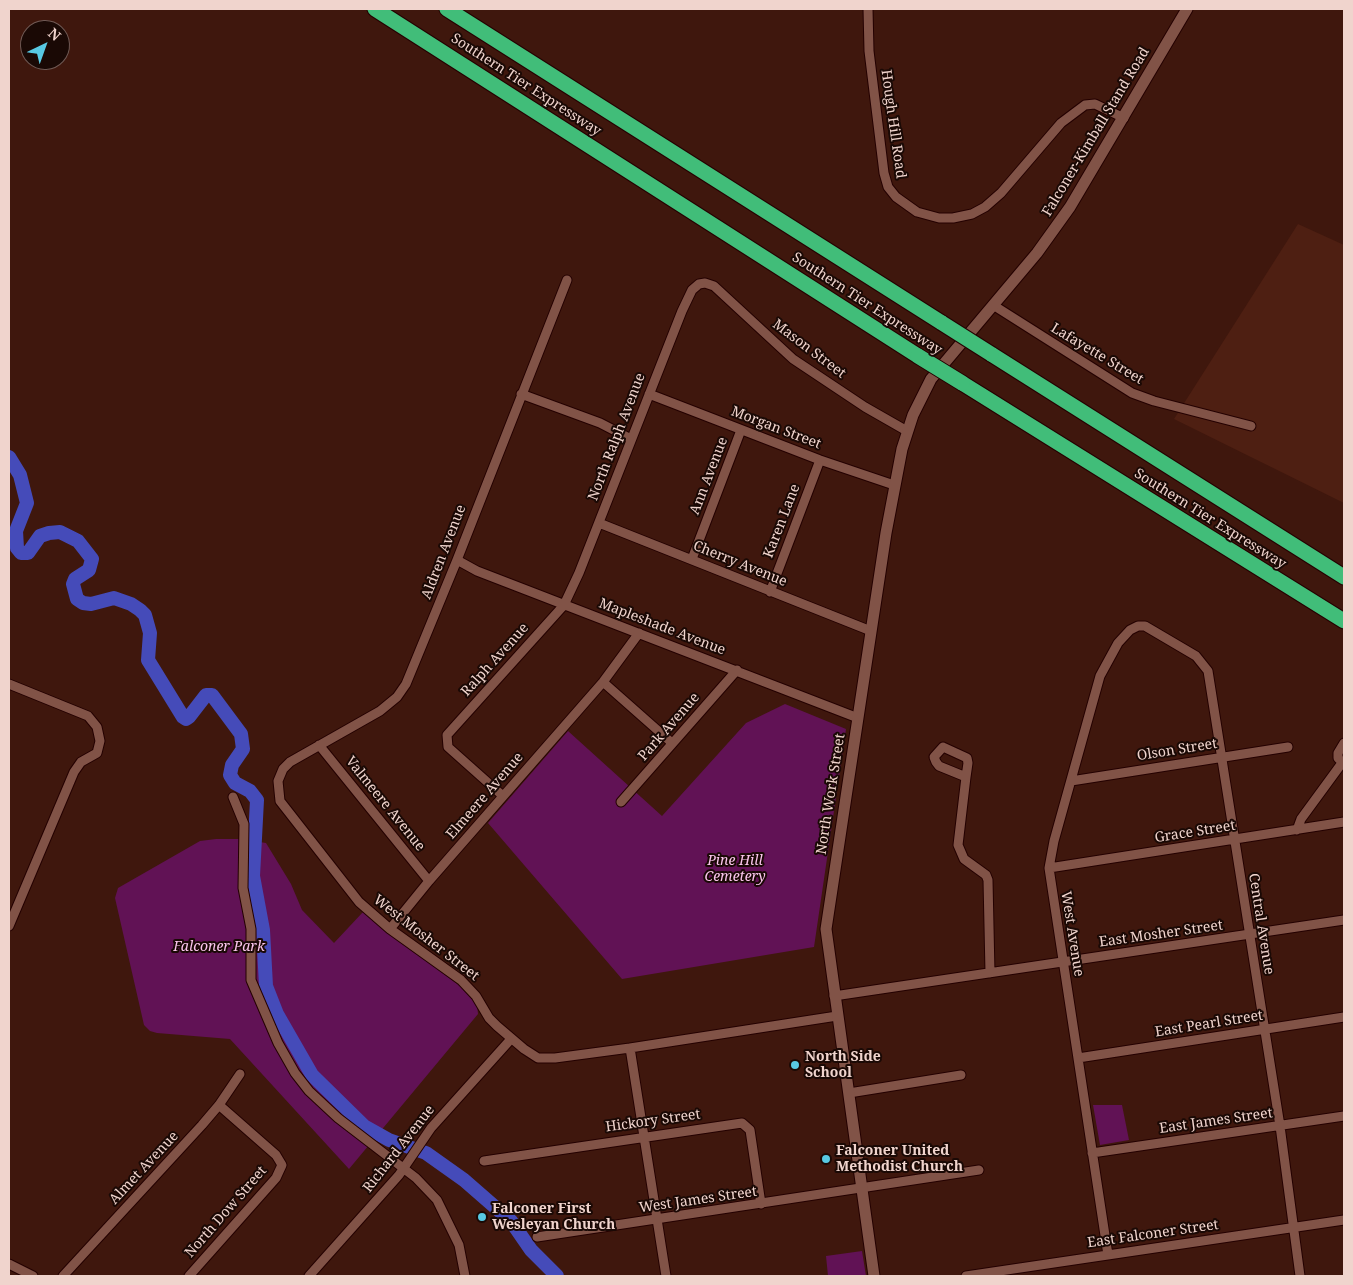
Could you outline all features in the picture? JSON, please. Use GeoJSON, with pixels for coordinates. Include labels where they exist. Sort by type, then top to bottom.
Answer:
{"type":"FeatureCollection","features":[{"type":"Feature","properties":{"kind":"highway","name":"Southern Tier Expressway"},"geometry":{"type":"LineString","coordinates":[[375,9],[918,356],[1344,621]]}},
{"type":"Feature","properties":{"kind":"highway","name":"Southern Tier Expressway"},"geometry":{"type":"LineString","coordinates":[[447,9],[1170,468],[1344,576]]}},
{"type":"Feature","properties":{"kind":"street","name":"Hough Hill Road"},"geometry":{"type":"LineString","coordinates":[[868,9],[869,51],[884,173],[888,186],[896,197],[917,212],[939,218],[953,218],[972,214],[985,206],[1001,193],[1061,123],[1085,104],[1095,104],[1124,118]]}},
{"type":"Feature","properties":{"kind":"street","name":"Falconer-Kimball Stand Road"},"geometry":{"type":"LineString","coordinates":[[967,335],[1037,253],[1070,207],[1187,9]]}},
{"type":"Feature","properties":{"kind":"street","name":"Aldren Avenue"},"geometry":{"type":"LineString","coordinates":[[279,778],[290,762],[380,711],[397,697],[410,675],[458,560],[520,394],[567,280]]}},
{"type":"Feature","properties":{"kind":"street","name":"North Ralph Avenue"},"geometry":{"type":"LineString","coordinates":[[564,605],[599,523],[682,311],[692,290],[700,284]]}},
{"type":"Feature","properties":{"kind":"street","name":"Mason Street"},"geometry":{"type":"LineString","coordinates":[[700,284],[714,286],[758,328],[812,372],[865,407],[908,431]]}},
{"type":"Feature","properties":{"kind":"street","name":"Lafayette Street"},"geometry":{"type":"LineString","coordinates":[[993,305],[1132,393],[1154,401],[1251,426]]}},
{"type":"Feature","properties":{"kind":"street","name":"North Work Street"},"geometry":{"type":"LineString","coordinates":[[874,1276],[826,929],[894,485],[913,415],[932,379],[967,335]]}},
{"type":"Feature","properties":{"kind":"street"},"geometry":{"type":"LineString","coordinates":[[520,394],[600,423],[631,439]]}},
{"type":"Feature","properties":{"kind":"street","name":"Morgan Street"},"geometry":{"type":"LineString","coordinates":[[649,394],[820,460],[894,485]]}},
{"type":"Feature","properties":{"kind":"street","name":"Ann Avenue"},"geometry":{"type":"LineString","coordinates":[[692,560],[741,430]]}},
{"type":"Feature","properties":{"kind":"street","name":"Karen Lane"},"geometry":{"type":"LineString","coordinates":[[770,592],[820,460]]}},
{"type":"Feature","properties":{"kind":"street","name":"Cherry Avenue"},"geometry":{"type":"LineString","coordinates":[[599,523],[871,631]]}},
{"type":"Feature","properties":{"kind":"street","name":"Mapleshade Avenue"},"geometry":{"type":"LineString","coordinates":[[458,560],[478,571],[564,605],[858,718]]}},
{"type":"Feature","properties":{"kind":"street","name":"Ralph Avenue"},"geometry":{"type":"LineString","coordinates":[[503,796],[448,748],[447,735],[564,605]]}},
{"type":"Feature","properties":{"kind":"street","name":"Central Avenue"},"geometry":{"type":"LineString","coordinates":[[1130,630],[1138,626],[1145,626],[1202,661],[1208,671],[1213,693],[1248,936],[1280,1126],[1300,1276]]}},
{"type":"Feature","properties":{"kind":"street","name":"West Avenue"},"geometry":{"type":"LineString","coordinates":[[1108,1255],[1049,868],[1100,676],[1118,643],[1130,630]]}},
{"type":"Feature","properties":{"kind":"street","name":"Elmeere Avenue"},"geometry":{"type":"LineString","coordinates":[[390,929],[429,881],[603,682],[639,633]]}},
{"type":"Feature","properties":{"kind":"street","name":"Park Avenue"},"geometry":{"type":"LineString","coordinates":[[621,802],[737,670]]}},
{"type":"Feature","properties":{"kind":"street"},"geometry":{"type":"LineString","coordinates":[[603,682],[672,743]]}},
{"type":"Feature","properties":{"kind":"street"},"geometry":{"type":"LineString","coordinates":[[9,684],[88,716],[96,727],[100,741],[97,754],[82,762],[74,772],[9,926]]}},
{"type":"Feature","properties":{"kind":"street"},"geometry":{"type":"LineString","coordinates":[[1297,830],[1301,819],[1343,763],[1338,752],[1344,743]]}},
{"type":"Feature","properties":{"kind":"street","name":"Valmeere Avenue"},"geometry":{"type":"LineString","coordinates":[[319,745],[429,881]]}},
{"type":"Feature","properties":{"kind":"street","name":"Olson Street"},"geometry":{"type":"LineString","coordinates":[[1071,781],[1288,747]]}},
{"type":"Feature","properties":{"kind":"street"},"geometry":{"type":"LineString","coordinates":[[966,777],[958,845],[964,859],[986,875],[988,880],[990,973]]}},
{"type":"Feature","properties":{"kind":"street","name":"West Mosher Street"},"geometry":{"type":"LineString","coordinates":[[279,778],[278,793],[284,807],[359,902],[390,929],[461,980],[476,996],[489,1018],[531,1055],[546,1059],[837,1016]]}},
{"type":"Feature","properties":{"kind":"street"},"geometry":{"type":"LineString","coordinates":[[232,797],[244,824],[242,888],[251,929],[251,980],[274,1036],[295,1072],[309,1091],[350,1128],[404,1168],[428,1189],[443,1209],[460,1245],[465,1276]]}},
{"type":"Feature","properties":{"kind":"street","name":"Grace Street"},"geometry":{"type":"LineString","coordinates":[[1049,868],[1344,822]]}},
{"type":"Feature","properties":{"kind":"street","name":"East Mosher Street"},"geometry":{"type":"LineString","coordinates":[[834,996],[1248,936],[1344,920]]}},
{"type":"Feature","properties":{"kind":"street","name":"East Pearl Street"},"geometry":{"type":"LineString","coordinates":[[1078,1058],[1344,1018]]}},
{"type":"Feature","properties":{"kind":"street","name":"Richard Avenue"},"geometry":{"type":"LineString","coordinates":[[309,1276],[404,1168],[418,1145],[511,1039]]}},
{"type":"Feature","properties":{"kind":"street"},"geometry":{"type":"LineString","coordinates":[[630,1048],[666,1276]]}},
{"type":"Feature","properties":{"kind":"street","name":"Almet Avenue"},"geometry":{"type":"LineString","coordinates":[[63,1276],[219,1105],[240,1074]]}},
{"type":"Feature","properties":{"kind":"street"},"geometry":{"type":"LineString","coordinates":[[849,1093],[961,1075]]}},
{"type":"Feature","properties":{"kind":"street","name":"North Dow Street"},"geometry":{"type":"LineString","coordinates":[[189,1276],[276,1178],[282,1165],[276,1155],[219,1105]]}},
{"type":"Feature","properties":{"kind":"street","name":"East James Street"},"geometry":{"type":"LineString","coordinates":[[1092,1154],[1344,1116]]}},
{"type":"Feature","properties":{"kind":"street","name":"Hickory Street"},"geometry":{"type":"LineString","coordinates":[[484,1161],[738,1123],[746,1125],[750,1130],[761,1204]]}},
{"type":"Feature","properties":{"kind":"street"},"geometry":{"type":"LineString","coordinates":[[863,1188],[979,1170]]}},
{"type":"Feature","properties":{"kind":"street","name":"West James Street"},"geometry":{"type":"LineString","coordinates":[[536,1238],[863,1188]]}},
{"type":"Feature","properties":{"kind":"street","name":"East Falconer Street"},"geometry":{"type":"LineString","coordinates":[[966,1276],[1025,1272],[1108,1255],[1344,1220]]}},
{"type":"Feature","properties":{"kind":"street"},"geometry":{"type":"LineString","coordinates":[[9,1264],[33,1276]]}},
{"type":"Feature","properties":{"kind":"shaded area"},"geometry":{"type":"Polygon","coordinates":[[[1298,224],[1344,245],[1344,503],[1174,419],[1298,224]]]}},
{"type":"Feature","properties":{"kind":"green space","name":"Pine Hill Cemetery"},"geometry":{"type":"Polygon","coordinates":[[[785,704],[846,729],[814,947],[622,979],[488,823],[568,731],[662,816],[746,723],[785,704]]]}},
{"type":"Feature","properties":{"kind":"green space","name":"Falconer Park"},"geometry":{"type":"Polygon","coordinates":[[[241,839],[266,843],[291,884],[302,910],[334,943],[363,912],[461,987],[477,1005],[478,1014],[349,1169],[230,1039],[157,1033],[150,1031],[144,1025],[115,898],[118,888],[200,841],[241,839]]]}},
{"type":"Feature","properties":{"kind":"green space"},"geometry":{"type":"Polygon","coordinates":[[[1093,1105],[1122,1105],[1129,1140],[1100,1145],[1093,1105]]]}},
{"type":"Feature","properties":{"kind":"green space"},"geometry":{"type":"Polygon","coordinates":[[[862,1251],[866,1276],[828,1276],[826,1256],[862,1251]]]}},
{"type":"Feature","properties":{"kind":"waterway"},"geometry":{"type":"LineString","coordinates":[[9,457],[20,475],[27,503],[16,531],[17,548],[21,553],[28,553],[40,536],[49,533],[60,532],[78,541],[92,559],[89,570],[75,579],[73,584],[77,599],[83,603],[91,604],[114,598],[131,604],[140,610],[145,615],[150,633],[148,660],[183,717],[186,719],[189,717],[206,695],[212,695],[241,734],[243,749],[232,765],[230,775],[235,783],[250,791],[257,800],[253,876],[263,930],[266,986],[277,1014],[312,1075],[364,1126],[389,1140],[426,1153],[464,1180],[511,1221],[531,1250],[557,1276]]}},
{"type":"Feature","properties":{"kind":"place","name":"North Side School"},"geometry":{"type":"Point","coordinates":[795,1065]}},
{"type":"Feature","properties":{"kind":"place","name":"Falconer United Methodist Church"},"geometry":{"type":"Point","coordinates":[826,1159]}},
{"type":"Feature","properties":{"kind":"place","name":"Falconer First Wesleyan Church"},"geometry":{"type":"Point","coordinates":[482,1217]}}]}
